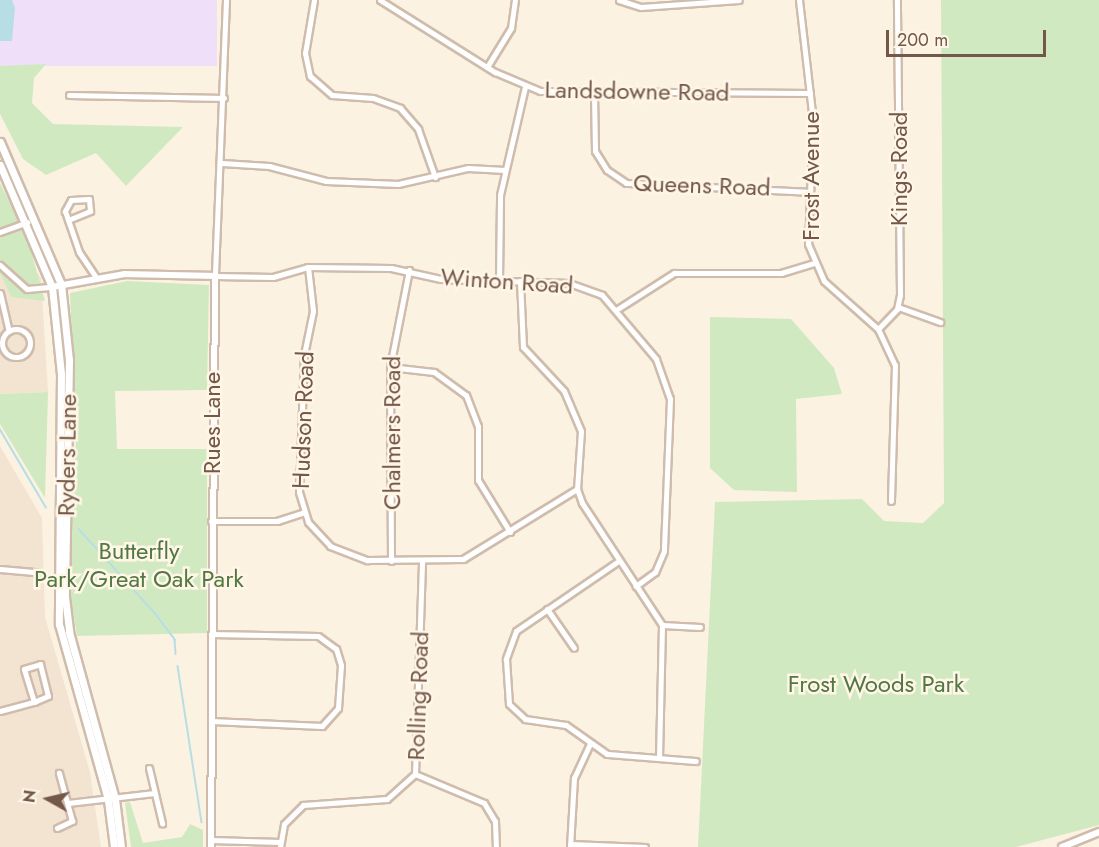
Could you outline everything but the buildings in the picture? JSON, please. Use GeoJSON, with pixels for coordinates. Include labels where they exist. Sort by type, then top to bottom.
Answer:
{"type":"FeatureCollection","features":[{"type":"Feature","properties":{"kind":"main road","name":"Ryders Lane"},"geometry":{"type":"LineString","coordinates":[[0,142],[61,284],[69,360],[67,609],[121,847]]}},
{"type":"Feature","properties":{"kind":"main road","name":"Ryders Lane"},"geometry":{"type":"LineString","coordinates":[[0,165],[27,222],[52,287],[61,374],[59,624],[112,800],[114,847]]}},
{"type":"Feature","properties":{"kind":"street","name":"Rues Lane"},"geometry":{"type":"LineString","coordinates":[[211,844],[211,521],[215,276],[222,163],[226,0]]}},
{"type":"Feature","properties":{"kind":"street"},"geometry":{"type":"LineString","coordinates":[[314,0],[305,53],[310,76],[332,95],[373,98],[400,108],[418,129],[435,177]]}},
{"type":"Feature","properties":{"kind":"street","name":"Landsdowne Road"},"geometry":{"type":"LineString","coordinates":[[380,0],[487,67],[525,87],[594,93],[810,93]]}},
{"type":"Feature","properties":{"kind":"street"},"geometry":{"type":"LineString","coordinates":[[487,67],[511,28],[515,0]]}},
{"type":"Feature","properties":{"kind":"street"},"geometry":{"type":"LineString","coordinates":[[619,0],[641,7],[739,0]]}},
{"type":"Feature","properties":{"kind":"street","name":"Frost Avenue"},"geometry":{"type":"LineString","coordinates":[[799,0],[810,93],[810,192],[806,224],[814,262],[830,288],[878,329],[892,354],[898,385],[891,501]]}},
{"type":"Feature","properties":{"kind":"street","name":"Kings Road"},"geometry":{"type":"LineString","coordinates":[[897,0],[898,307]]}},
{"type":"Feature","properties":{"kind":"street"},"geometry":{"type":"LineString","coordinates":[[499,280],[497,225],[505,170],[525,87]]}},
{"type":"Feature","properties":{"kind":"street","name":"Queens Road"},"geometry":{"type":"LineString","coordinates":[[594,93],[595,151],[621,181],[643,187],[772,186],[810,192]]}},
{"type":"Feature","properties":{"kind":"street"},"geometry":{"type":"LineString","coordinates":[[69,95],[224,98]]}},
{"type":"Feature","properties":{"kind":"street"},"geometry":{"type":"LineString","coordinates":[[222,163],[269,166],[326,181],[398,184],[468,168],[505,170]]}},
{"type":"Feature","properties":{"kind":"street"},"geometry":{"type":"LineString","coordinates":[[68,220],[90,212],[89,199],[68,202],[68,220],[79,252],[96,277]]}},
{"type":"Feature","properties":{"kind":"street"},"geometry":{"type":"LineString","coordinates":[[0,232],[27,222]]}},
{"type":"Feature","properties":{"kind":"street"},"geometry":{"type":"LineString","coordinates":[[616,310],[674,273],[781,273],[814,262]]}},
{"type":"Feature","properties":{"kind":"street"},"geometry":{"type":"LineString","coordinates":[[0,266],[27,289],[52,287]]}},
{"type":"Feature","properties":{"kind":"street","name":"Winton Road"},"geometry":{"type":"LineString","coordinates":[[52,287],[96,277],[273,277],[308,267],[409,270],[441,279],[520,281],[583,286],[616,310],[656,359],[670,399],[664,551],[655,573],[636,586]]}},
{"type":"Feature","properties":{"kind":"street","name":"Hudson Road"},"geometry":{"type":"LineString","coordinates":[[308,267],[313,311],[304,355],[298,484],[304,512],[318,535],[336,550],[359,559],[391,561],[463,559],[577,489]]}},
{"type":"Feature","properties":{"kind":"street","name":"Chalmers Road"},"geometry":{"type":"LineString","coordinates":[[391,561],[390,367],[409,270]]}},
{"type":"Feature","properties":{"kind":"street"},"geometry":{"type":"LineString","coordinates":[[0,278],[6,272]]}},
{"type":"Feature","properties":{"kind":"street"},"geometry":{"type":"LineString","coordinates":[[520,281],[523,347],[564,391],[579,423],[577,489],[618,562],[662,625],[659,758]]}},
{"type":"Feature","properties":{"kind":"street"},"geometry":{"type":"LineString","coordinates":[[0,293],[9,331],[4,350],[15,358],[24,355],[30,348],[28,334],[9,331]]}},
{"type":"Feature","properties":{"kind":"street"},"geometry":{"type":"LineString","coordinates":[[878,329],[898,307],[940,322]]}},
{"type":"Feature","properties":{"kind":"street"},"geometry":{"type":"LineString","coordinates":[[390,367],[434,372],[466,395],[478,426],[478,480],[510,532]]}},
{"type":"Feature","properties":{"kind":"street"},"geometry":{"type":"LineString","coordinates":[[211,521],[277,521],[304,512]]}},
{"type":"Feature","properties":{"kind":"street","name":"Rolling Road"},"geometry":{"type":"LineString","coordinates":[[211,844],[280,844],[286,820],[303,805],[387,799],[415,774],[422,561]]}},
{"type":"Feature","properties":{"kind":"street"},"geometry":{"type":"LineString","coordinates":[[618,562],[516,631],[508,646],[507,697],[525,719],[567,725],[590,743],[618,757],[696,761]]}},
{"type":"Feature","properties":{"kind":"street"},"geometry":{"type":"LineString","coordinates":[[0,569],[37,572]]}},
{"type":"Feature","properties":{"kind":"street"},"geometry":{"type":"LineString","coordinates":[[547,609],[574,648]]}},
{"type":"Feature","properties":{"kind":"street"},"geometry":{"type":"LineString","coordinates":[[662,625],[700,627]]}},
{"type":"Feature","properties":{"kind":"street"},"geometry":{"type":"LineString","coordinates":[[211,721],[322,726],[339,708],[341,665],[336,649],[318,636],[212,634]]}},
{"type":"Feature","properties":{"kind":"street"},"geometry":{"type":"LineString","coordinates":[[0,711],[34,702],[48,696],[38,663],[24,669],[34,702]]}},
{"type":"Feature","properties":{"kind":"street"},"geometry":{"type":"LineString","coordinates":[[590,743],[573,778],[570,846],[645,847]]}},
{"type":"Feature","properties":{"kind":"street"},"geometry":{"type":"LineString","coordinates":[[149,768],[162,823]]}},
{"type":"Feature","properties":{"kind":"street"},"geometry":{"type":"LineString","coordinates":[[57,828],[71,825],[68,802],[59,773]]}},
{"type":"Feature","properties":{"kind":"street"},"geometry":{"type":"LineString","coordinates":[[415,774],[483,802],[495,821],[496,847]]}},
{"type":"Feature","properties":{"kind":"street"},"geometry":{"type":"LineString","coordinates":[[68,802],[112,800],[154,792]]}},
{"type":"Feature","properties":{"kind":"street"},"geometry":{"type":"LineString","coordinates":[[1062,847],[1099,832]]}},
{"type":"Feature","properties":{"kind":"shaded area"},"geometry":{"type":"Polygon","coordinates":[[[0,0],[217,0],[217,66],[0,66],[0,0]]]}},
{"type":"Feature","properties":{"kind":"shaded area"},"geometry":{"type":"Polygon","coordinates":[[[0,219],[41,278],[48,392],[0,394],[0,219]]]}},
{"type":"Feature","properties":{"kind":"shaded area"},"geometry":{"type":"Polygon","coordinates":[[[0,446],[42,518],[45,617],[90,772],[101,847],[0,847],[0,446]]]}},
{"type":"Feature","properties":{"kind":"green space","name":"Frost Woods Park"},"geometry":{"type":"Polygon","coordinates":[[[941,0],[1099,0],[1099,825],[1016,847],[698,847],[715,502],[862,499],[884,521],[923,523],[944,503],[941,0]]]}},
{"type":"Feature","properties":{"kind":"green space"},"geometry":{"type":"Polygon","coordinates":[[[46,64],[34,78],[32,103],[53,124],[183,127],[126,186],[96,153],[46,175],[23,159],[0,114],[0,66],[46,64]]]}},
{"type":"Feature","properties":{"kind":"green space"},"geometry":{"type":"Polygon","coordinates":[[[0,183],[27,237],[45,301],[11,297],[0,273],[0,183]]]}},
{"type":"Feature","properties":{"kind":"green space","name":"Butterfly Park/Great Oak Park"},"geometry":{"type":"Polygon","coordinates":[[[127,281],[209,285],[207,390],[115,391],[117,449],[207,449],[207,633],[77,636],[69,586],[76,437],[70,293],[127,281]]]}},
{"type":"Feature","properties":{"kind":"green space"},"geometry":{"type":"Polygon","coordinates":[[[710,317],[791,319],[834,368],[842,394],[796,399],[797,492],[734,490],[710,468],[710,317]]]}},
{"type":"Feature","properties":{"kind":"green space"},"geometry":{"type":"Polygon","coordinates":[[[48,392],[45,498],[0,424],[0,394],[48,392]]]}},
{"type":"Feature","properties":{"kind":"green space"},"geometry":{"type":"Polygon","coordinates":[[[130,802],[143,843],[182,837],[190,824],[203,830],[203,847],[131,847],[125,803],[130,802]]]}},
{"type":"Feature","properties":{"kind":"water"},"geometry":{"type":"Polygon","coordinates":[[[0,0],[12,0],[15,8],[12,41],[0,41],[0,0]]]}},
{"type":"Feature","properties":{"kind":"waterway"},"geometry":{"type":"LineString","coordinates":[[0,429],[46,507]]}},
{"type":"Feature","properties":{"kind":"waterway"},"geometry":{"type":"LineString","coordinates":[[79,529],[155,613],[175,640],[176,654]]}},
{"type":"Feature","properties":{"kind":"waterway"},"geometry":{"type":"LineString","coordinates":[[178,666],[202,822]]}}]}
